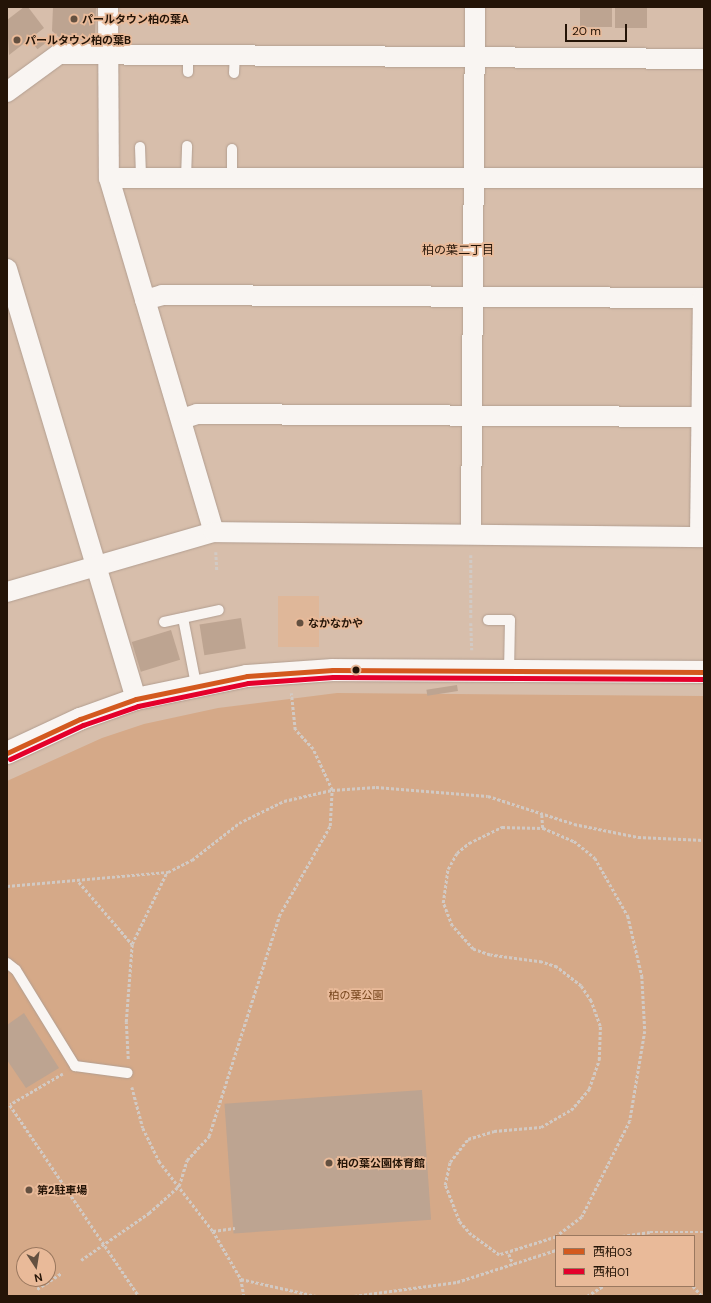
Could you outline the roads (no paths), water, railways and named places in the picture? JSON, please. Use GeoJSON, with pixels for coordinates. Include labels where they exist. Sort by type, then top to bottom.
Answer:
{"type":"FeatureCollection","features":[{"type":"Feature","properties":{"kind":"street"},"geometry":{"type":"LineString","coordinates":[[108,7],[107,54],[109,178],[182,419],[214,532]]}},
{"type":"Feature","properties":{"kind":"street"},"geometry":{"type":"LineString","coordinates":[[471,532],[475,7]]}},
{"type":"Feature","properties":{"kind":"street"},"geometry":{"type":"LineString","coordinates":[[7,92],[55,64],[59,54],[107,54],[188,63],[235,64],[474,57],[704,59]]}},
{"type":"Feature","properties":{"kind":"street"},"geometry":{"type":"LineString","coordinates":[[109,178],[704,178]]}},
{"type":"Feature","properties":{"kind":"street"},"geometry":{"type":"LineString","coordinates":[[7,268],[12,292],[95,566],[110,601],[136,699]]}},
{"type":"Feature","properties":{"kind":"street"},"geometry":{"type":"LineString","coordinates":[[7,592],[214,532],[471,532],[702,537],[704,298],[162,295],[145,300]]}},
{"type":"Feature","properties":{"kind":"street"},"geometry":{"type":"LineString","coordinates":[[182,419],[197,414],[472,414],[702,417]]}},
{"type":"Feature","properties":{"kind":"street"},"geometry":{"type":"LineString","coordinates":[[7,753],[80,719],[136,699],[196,684],[291,670],[704,672]]}},
{"type":"Feature","properties":{"kind":"lane"},"geometry":{"type":"LineString","coordinates":[[186,178],[187,146]]}},
{"type":"Feature","properties":{"kind":"lane"},"geometry":{"type":"LineString","coordinates":[[140,147],[141,178]]}},
{"type":"Feature","properties":{"kind":"lane"},"geometry":{"type":"LineString","coordinates":[[232,149],[232,178]]}},
{"type":"Feature","properties":{"kind":"lane"},"geometry":{"type":"LineString","coordinates":[[164,622],[219,610]]}},
{"type":"Feature","properties":{"kind":"lane"},"geometry":{"type":"LineString","coordinates":[[183,618],[196,684]]}},
{"type":"Feature","properties":{"kind":"lane"},"geometry":{"type":"LineString","coordinates":[[488,620],[510,620],[509,671]]}},
{"type":"Feature","properties":{"kind":"lane"},"geometry":{"type":"LineString","coordinates":[[7,963],[16,970],[75,1066],[128,1073]]}},
{"type":"Feature","properties":{"kind":"place","name":"パールタウン柏の葉A"},"geometry":{"type":"Point","coordinates":[74,19]}},
{"type":"Feature","properties":{"kind":"place","name":"パールタウン柏の葉B"},"geometry":{"type":"Point","coordinates":[17,40]}},
{"type":"Feature","properties":{"kind":"place","name":"なかなかや"},"geometry":{"type":"Point","coordinates":[300,623]}},
{"type":"Feature","properties":{"kind":"place","name":"柏の葉公園体育館"},"geometry":{"type":"Point","coordinates":[329,1163]}},
{"type":"Feature","properties":{"kind":"place","name":"第2駐車場"},"geometry":{"type":"Point","coordinates":[29,1190]}},
{"type":"Feature","properties":{"kind":"district","name":"柏の葉二丁目"},"geometry":{"type":"Point","coordinates":[458,251]}},
{"type":"Feature","properties":{"kind":"park label","name":"柏の葉公園"},"geometry":{"type":"Point","coordinates":[356,995]}}]}
